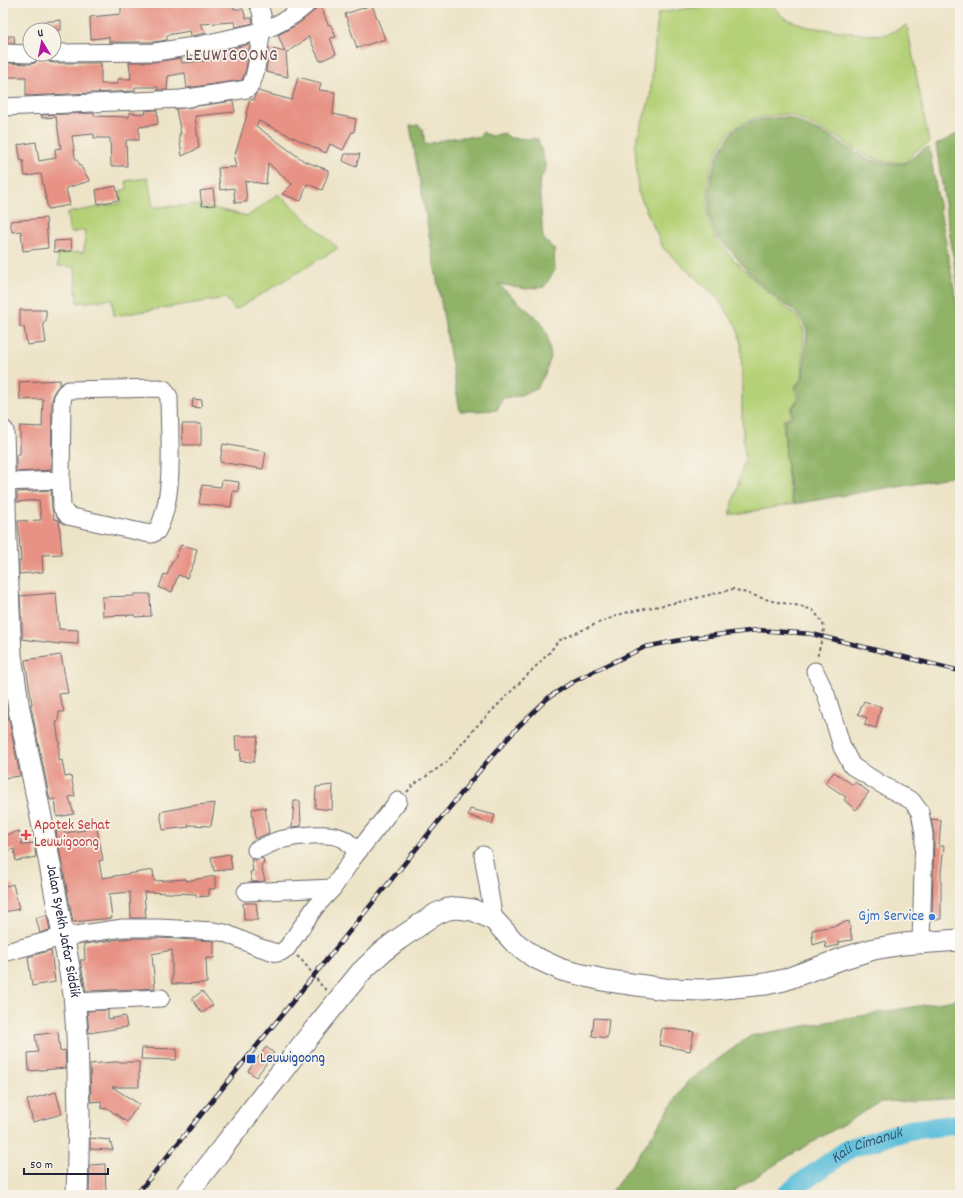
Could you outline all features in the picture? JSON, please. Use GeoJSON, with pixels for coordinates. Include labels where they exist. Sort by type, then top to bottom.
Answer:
{"type":"FeatureCollection","features":[{"type":"Feature","properties":{"kind":"main road","name":"Jalan Syekh Jafar Siddik"},"geometry":{"type":"LineString","coordinates":[[3,431],[11,655],[19,709],[43,827],[74,1002],[77,1034],[79,1114],[77,1195]]}},
{"type":"Feature","properties":{"kind":"main road"},"geometry":{"type":"LineString","coordinates":[[186,1195],[361,972],[382,952],[436,914],[448,908],[473,910],[494,920],[514,942],[534,957],[562,970],[603,980],[665,989],[704,990],[766,984],[784,980],[857,953],[903,944],[960,940]]}},
{"type":"Feature","properties":{"kind":"street"},"geometry":{"type":"LineString","coordinates":[[3,107],[181,99],[249,88],[255,77],[259,42],[264,22],[258,3]]}},
{"type":"Feature","properties":{"kind":"street"},"geometry":{"type":"LineString","coordinates":[[62,53],[155,52],[200,45],[262,31],[288,18],[308,3]]}},
{"type":"Feature","properties":{"kind":"street"},"geometry":{"type":"LineString","coordinates":[[3,53],[22,54]]}},
{"type":"Feature","properties":{"kind":"street"},"geometry":{"type":"LineString","coordinates":[[159,388],[164,390],[169,397],[170,478],[166,502],[158,531],[152,534],[145,533],[68,516],[62,508],[61,480],[62,403],[65,392],[69,390],[159,388]]}},
{"type":"Feature","properties":{"kind":"street"},"geometry":{"type":"LineString","coordinates":[[4,482],[61,480]]}},
{"type":"Feature","properties":{"kind":"street"},"geometry":{"type":"LineString","coordinates":[[815,671],[826,694],[842,747],[852,766],[912,801],[920,812],[924,834],[922,942]]}},
{"type":"Feature","properties":{"kind":"street"},"geometry":{"type":"LineString","coordinates":[[3,953],[62,937],[123,928],[189,928],[214,930],[258,947],[277,953],[280,952],[287,948],[316,906],[332,888],[357,852],[398,801]]}},
{"type":"Feature","properties":{"kind":"street"},"geometry":{"type":"LineString","coordinates":[[256,850],[290,838],[326,836],[343,839],[357,852]]}},
{"type":"Feature","properties":{"kind":"street"},"geometry":{"type":"LineString","coordinates":[[483,855],[494,920]]}},
{"type":"Feature","properties":{"kind":"street"},"geometry":{"type":"LineString","coordinates":[[246,892],[332,888]]}},
{"type":"Feature","properties":{"kind":"street"},"geometry":{"type":"LineString","coordinates":[[74,1002],[161,998]]}},
{"type":"Feature","properties":{"kind":"path"},"geometry":{"type":"LineString","coordinates":[[398,801],[412,786],[447,762],[474,729],[558,642],[598,623],[624,613],[684,602],[730,589],[772,601],[814,610],[823,623],[824,630],[815,671]]}},
{"type":"Feature","properties":{"kind":"path"},"geometry":{"type":"LineString","coordinates":[[287,948],[305,963],[315,979],[338,1000]]}},
{"type":"Feature","properties":{"kind":"green space"},"geometry":{"type":"Polygon","coordinates":[[[724,3],[770,3],[784,18],[809,27],[869,35],[888,34],[907,25],[929,143],[916,151],[904,163],[886,162],[867,156],[836,137],[789,114],[753,118],[730,131],[717,152],[709,172],[707,214],[716,240],[749,275],[796,315],[804,330],[802,378],[794,387],[798,398],[791,409],[791,415],[783,420],[789,490],[793,504],[730,515],[745,458],[742,420],[741,344],[736,325],[717,298],[663,248],[638,192],[635,145],[650,98],[658,13],[724,3]]]}},
{"type":"Feature","properties":{"kind":"green space"},"geometry":{"type":"Polygon","coordinates":[[[788,117],[833,138],[867,159],[887,164],[904,164],[924,149],[929,148],[960,322],[960,475],[794,504],[786,462],[785,420],[793,416],[792,408],[800,398],[796,387],[803,378],[807,330],[797,313],[779,300],[750,274],[732,252],[718,239],[709,215],[711,174],[719,153],[733,131],[753,120],[788,117]]]}},
{"type":"Feature","properties":{"kind":"green space"},"geometry":{"type":"Polygon","coordinates":[[[419,125],[423,130],[425,145],[458,137],[479,138],[482,132],[491,136],[504,133],[510,138],[538,139],[546,168],[539,183],[543,238],[554,249],[555,270],[544,287],[526,289],[498,284],[540,321],[547,334],[551,357],[545,374],[537,388],[518,396],[503,398],[497,410],[460,411],[410,126],[419,125]]]}},
{"type":"Feature","properties":{"kind":"green space"},"geometry":{"type":"Polygon","coordinates":[[[960,132],[960,300],[936,145],[960,132]]]}},
{"type":"Feature","properties":{"kind":"green space"},"geometry":{"type":"Polygon","coordinates":[[[148,178],[153,207],[199,205],[248,216],[278,194],[338,248],[235,310],[226,298],[114,316],[112,299],[77,303],[75,267],[58,266],[58,253],[84,252],[85,230],[70,233],[67,213],[121,203],[120,191],[127,189],[126,181],[148,178]]]}},
{"type":"Feature","properties":{"kind":"green space"},"geometry":{"type":"Polygon","coordinates":[[[960,999],[960,1097],[881,1102],[789,1156],[727,1195],[609,1195],[638,1156],[688,1081],[750,1036],[960,999]]]}},
{"type":"Feature","properties":{"kind":"building"},"geometry":{"type":"Polygon","coordinates":[[[121,3],[233,3],[234,9],[243,9],[246,18],[252,18],[253,23],[236,27],[235,22],[200,24],[206,33],[191,36],[190,31],[167,35],[167,40],[154,42],[109,42],[109,37],[91,39],[90,17],[121,14],[121,3]]]}},
{"type":"Feature","properties":{"kind":"building"},"geometry":{"type":"Polygon","coordinates":[[[318,3],[320,3],[328,25],[330,24],[336,37],[330,38],[336,54],[320,61],[309,37],[286,53],[288,77],[266,72],[269,48],[285,52],[278,35],[298,24],[315,10],[318,3]]]}},
{"type":"Feature","properties":{"kind":"building"},"geometry":{"type":"Polygon","coordinates":[[[372,5],[385,39],[357,48],[345,14],[372,5]]]}},
{"type":"Feature","properties":{"kind":"building"},"geometry":{"type":"Polygon","coordinates":[[[61,20],[61,22],[42,22],[61,20]]]}},
{"type":"Feature","properties":{"kind":"building"},"geometry":{"type":"Polygon","coordinates":[[[8,36],[14,36],[15,43],[6,43],[8,36]]]}},
{"type":"Feature","properties":{"kind":"building"},"geometry":{"type":"Polygon","coordinates":[[[250,44],[246,69],[242,80],[187,88],[185,73],[168,76],[167,90],[157,90],[158,87],[135,87],[135,91],[26,96],[26,77],[7,77],[7,63],[101,63],[101,84],[118,84],[118,79],[131,79],[129,62],[155,62],[181,58],[182,63],[213,60],[216,58],[214,52],[250,44]]]}},
{"type":"Feature","properties":{"kind":"building"},"geometry":{"type":"Polygon","coordinates":[[[298,77],[321,83],[319,90],[335,92],[333,114],[356,119],[354,132],[352,132],[343,150],[330,144],[326,153],[259,121],[256,126],[304,161],[328,170],[328,174],[322,190],[307,184],[301,201],[282,194],[292,184],[268,163],[266,184],[245,181],[247,202],[235,203],[234,188],[220,190],[218,168],[236,167],[234,158],[247,115],[250,99],[254,100],[258,91],[292,100],[298,77]]]}},
{"type":"Feature","properties":{"kind":"building"},"geometry":{"type":"Polygon","coordinates":[[[233,101],[235,112],[195,116],[199,148],[182,156],[179,134],[181,134],[176,109],[233,101]]]}},
{"type":"Feature","properties":{"kind":"building"},"geometry":{"type":"Polygon","coordinates":[[[157,110],[158,124],[139,127],[139,140],[126,140],[127,166],[111,166],[110,138],[94,138],[94,134],[72,136],[75,157],[90,181],[66,188],[70,205],[48,209],[41,174],[25,176],[23,160],[21,161],[18,145],[36,142],[39,161],[56,158],[55,149],[61,148],[56,117],[42,118],[41,115],[94,113],[94,116],[129,117],[129,113],[146,114],[145,111],[157,110]]]}},
{"type":"Feature","properties":{"kind":"building"},"geometry":{"type":"Polygon","coordinates":[[[345,154],[360,154],[356,167],[343,161],[345,154]]]}},
{"type":"Feature","properties":{"kind":"building"},"geometry":{"type":"Polygon","coordinates":[[[116,186],[119,200],[98,204],[96,190],[116,186]]]}},
{"type":"Feature","properties":{"kind":"building"},"geometry":{"type":"Polygon","coordinates":[[[213,189],[215,205],[202,206],[200,191],[213,189]]]}},
{"type":"Feature","properties":{"kind":"building"},"geometry":{"type":"Polygon","coordinates":[[[46,218],[48,248],[23,251],[21,231],[12,232],[10,221],[46,218]]]}},
{"type":"Feature","properties":{"kind":"building"},"geometry":{"type":"Polygon","coordinates":[[[71,240],[72,251],[54,252],[54,241],[71,240]]]}},
{"type":"Feature","properties":{"kind":"building"},"geometry":{"type":"Polygon","coordinates":[[[20,310],[46,310],[46,322],[43,322],[46,343],[27,345],[24,327],[20,327],[20,310]]]}},
{"type":"Feature","properties":{"kind":"building"},"geometry":{"type":"Polygon","coordinates":[[[60,380],[60,384],[54,392],[52,402],[51,470],[16,472],[16,455],[20,454],[20,426],[42,427],[43,399],[20,400],[19,382],[60,380]]]}},
{"type":"Feature","properties":{"kind":"building"},"geometry":{"type":"Polygon","coordinates":[[[193,399],[202,400],[201,408],[192,407],[193,399]]]}},
{"type":"Feature","properties":{"kind":"building"},"geometry":{"type":"Polygon","coordinates":[[[182,424],[201,424],[201,445],[183,445],[182,424]]]}},
{"type":"Feature","properties":{"kind":"building"},"geometry":{"type":"Polygon","coordinates":[[[223,444],[266,452],[263,469],[220,462],[223,444]]]}},
{"type":"Feature","properties":{"kind":"building"},"geometry":{"type":"Polygon","coordinates":[[[222,480],[239,482],[238,492],[233,491],[231,507],[199,504],[202,485],[221,487],[222,480]]]}},
{"type":"Feature","properties":{"kind":"building"},"geometry":{"type":"Polygon","coordinates":[[[51,490],[54,519],[59,520],[62,554],[42,555],[43,572],[19,574],[19,561],[21,561],[18,521],[41,520],[39,500],[17,502],[17,492],[51,490]]]}},
{"type":"Feature","properties":{"kind":"building"},"geometry":{"type":"Polygon","coordinates":[[[181,545],[197,549],[194,563],[187,578],[178,575],[172,592],[159,588],[164,574],[167,575],[172,561],[174,561],[181,545]]]}},
{"type":"Feature","properties":{"kind":"building"},"geometry":{"type":"Polygon","coordinates":[[[56,593],[59,629],[78,630],[78,644],[59,644],[22,639],[20,596],[56,593]]]}},
{"type":"Feature","properties":{"kind":"building"},"geometry":{"type":"Polygon","coordinates":[[[134,594],[150,594],[151,616],[103,616],[102,597],[134,596],[134,594]]]}},
{"type":"Feature","properties":{"kind":"building"},"geometry":{"type":"Polygon","coordinates":[[[61,655],[68,693],[59,694],[64,712],[59,712],[58,722],[56,722],[59,743],[59,761],[62,760],[65,777],[71,776],[75,796],[69,797],[74,814],[57,817],[55,799],[50,800],[31,707],[32,704],[25,660],[61,655]]]}},
{"type":"Feature","properties":{"kind":"building"},"geometry":{"type":"Polygon","coordinates":[[[864,701],[881,707],[876,728],[864,725],[867,718],[858,714],[864,701]]]}},
{"type":"Feature","properties":{"kind":"building"},"geometry":{"type":"Polygon","coordinates":[[[6,705],[20,776],[3,778],[3,706],[6,705]]]}},
{"type":"Feature","properties":{"kind":"building"},"geometry":{"type":"Polygon","coordinates":[[[235,736],[258,736],[254,762],[240,761],[241,750],[236,750],[235,736]]]}},
{"type":"Feature","properties":{"kind":"building"},"geometry":{"type":"Polygon","coordinates":[[[834,772],[853,785],[855,782],[869,792],[856,810],[844,800],[846,797],[825,783],[834,772]]]}},
{"type":"Feature","properties":{"kind":"building"},"geometry":{"type":"Polygon","coordinates":[[[333,785],[332,810],[315,808],[316,787],[333,785]]]}},
{"type":"Feature","properties":{"kind":"building"},"geometry":{"type":"Polygon","coordinates":[[[294,801],[300,801],[301,826],[292,827],[294,801]]]}},
{"type":"Feature","properties":{"kind":"building"},"geometry":{"type":"Polygon","coordinates":[[[215,803],[211,826],[188,825],[189,827],[163,830],[160,812],[215,803]]]}},
{"type":"Feature","properties":{"kind":"building"},"geometry":{"type":"Polygon","coordinates":[[[265,807],[269,833],[255,839],[252,809],[265,807]]]}},
{"type":"Feature","properties":{"kind":"building"},"geometry":{"type":"Polygon","coordinates":[[[470,809],[495,815],[492,824],[468,815],[470,809]]]}},
{"type":"Feature","properties":{"kind":"building"},"geometry":{"type":"Polygon","coordinates":[[[95,819],[103,860],[99,861],[102,878],[153,870],[154,881],[186,879],[186,881],[215,876],[215,889],[209,889],[209,896],[196,897],[196,894],[144,892],[146,918],[131,918],[130,892],[109,894],[112,918],[73,922],[56,831],[64,830],[65,833],[85,830],[84,821],[95,819]]]}},
{"type":"Feature","properties":{"kind":"building"},"geometry":{"type":"Polygon","coordinates":[[[931,819],[941,820],[939,846],[944,846],[941,872],[941,919],[932,919],[934,834],[931,819]]]}},
{"type":"Feature","properties":{"kind":"building"},"geometry":{"type":"Polygon","coordinates":[[[19,831],[22,845],[34,843],[36,857],[16,861],[14,849],[3,852],[3,836],[19,831]]]}},
{"type":"Feature","properties":{"kind":"building"},"geometry":{"type":"Polygon","coordinates":[[[230,854],[232,869],[214,871],[211,857],[230,854]]]}},
{"type":"Feature","properties":{"kind":"building"},"geometry":{"type":"Polygon","coordinates":[[[251,858],[255,860],[263,858],[264,864],[261,865],[265,881],[252,882],[250,872],[253,871],[251,858]]]}},
{"type":"Feature","properties":{"kind":"building"},"geometry":{"type":"Polygon","coordinates":[[[13,884],[19,909],[4,912],[3,887],[13,884]]]}},
{"type":"Feature","properties":{"kind":"building"},"geometry":{"type":"Polygon","coordinates":[[[243,903],[256,903],[258,920],[244,920],[243,903]]]}},
{"type":"Feature","properties":{"kind":"building"},"geometry":{"type":"Polygon","coordinates":[[[47,915],[50,930],[40,933],[36,918],[47,915]]]}},
{"type":"Feature","properties":{"kind":"building"},"geometry":{"type":"Polygon","coordinates":[[[849,921],[852,940],[839,942],[839,945],[826,948],[825,941],[813,945],[812,930],[839,925],[849,921]]]}},
{"type":"Feature","properties":{"kind":"building"},"geometry":{"type":"Polygon","coordinates":[[[130,938],[214,941],[214,958],[206,958],[207,983],[172,984],[172,950],[152,954],[155,988],[86,991],[80,960],[85,960],[84,944],[130,938]]]}},
{"type":"Feature","properties":{"kind":"building"},"geometry":{"type":"Polygon","coordinates":[[[51,950],[55,982],[32,986],[28,957],[51,950]]]}},
{"type":"Feature","properties":{"kind":"building"},"geometry":{"type":"Polygon","coordinates":[[[202,991],[213,1005],[202,1013],[192,999],[202,991]]]}},
{"type":"Feature","properties":{"kind":"building"},"geometry":{"type":"Polygon","coordinates":[[[108,1010],[108,1019],[125,1016],[127,1027],[89,1033],[87,1011],[108,1010]]]}},
{"type":"Feature","properties":{"kind":"building"},"geometry":{"type":"Polygon","coordinates":[[[594,1018],[609,1019],[607,1038],[592,1036],[594,1018]]]}},
{"type":"Feature","properties":{"kind":"building"},"geometry":{"type":"Polygon","coordinates":[[[662,1028],[694,1032],[690,1051],[659,1045],[662,1028]]]}},
{"type":"Feature","properties":{"kind":"building"},"geometry":{"type":"Polygon","coordinates":[[[58,1032],[60,1051],[65,1050],[66,1068],[29,1071],[28,1053],[38,1052],[35,1035],[58,1032]]]}},
{"type":"Feature","properties":{"kind":"building"},"geometry":{"type":"Polygon","coordinates":[[[266,1047],[274,1053],[256,1077],[248,1071],[266,1047]]]}},
{"type":"Feature","properties":{"kind":"building"},"geometry":{"type":"Polygon","coordinates":[[[142,1048],[177,1049],[176,1060],[141,1059],[142,1048]]]}},
{"type":"Feature","properties":{"kind":"building"},"geometry":{"type":"Polygon","coordinates":[[[139,1062],[139,1087],[112,1087],[139,1104],[127,1122],[107,1108],[102,1109],[101,1101],[91,1102],[90,1064],[139,1062]]]}},
{"type":"Feature","properties":{"kind":"building"},"geometry":{"type":"Polygon","coordinates":[[[56,1092],[62,1114],[33,1122],[27,1100],[56,1092]]]}},
{"type":"Feature","properties":{"kind":"building"},"geometry":{"type":"Polygon","coordinates":[[[90,1138],[110,1140],[113,1150],[90,1149],[90,1138]]]}},
{"type":"Feature","properties":{"kind":"building"},"geometry":{"type":"Polygon","coordinates":[[[105,1164],[106,1195],[89,1195],[90,1165],[105,1164]]]}},
{"type":"Feature","properties":{"kind":"waterway","name":"Kali Cimanuk"},"geometry":{"type":"LineString","coordinates":[[786,1195],[850,1148],[909,1130],[960,1124]]}},
{"type":"Feature","properties":{"kind":"railway"},"geometry":{"type":"LineString","coordinates":[[136,1195],[485,764],[518,727],[548,698],[574,681],[645,647],[691,638],[758,630],[812,634],[960,671]]}},
{"type":"Feature","properties":{"kind":"place","name":"Apotek Sehat Leuwigoong"},"geometry":{"type":"Point","coordinates":[26,835]}},
{"type":"Feature","properties":{"kind":"place","name":"Gjm Service"},"geometry":{"type":"Point","coordinates":[932,917]}},
{"type":"Feature","properties":{"kind":"place","name":"Leuwigoong"},"geometry":{"type":"Point","coordinates":[251,1059]}},
{"type":"Feature","properties":{"kind":"district","name":"LEUWIGOONG"},"geometry":{"type":"Point","coordinates":[232,57]}}]}
